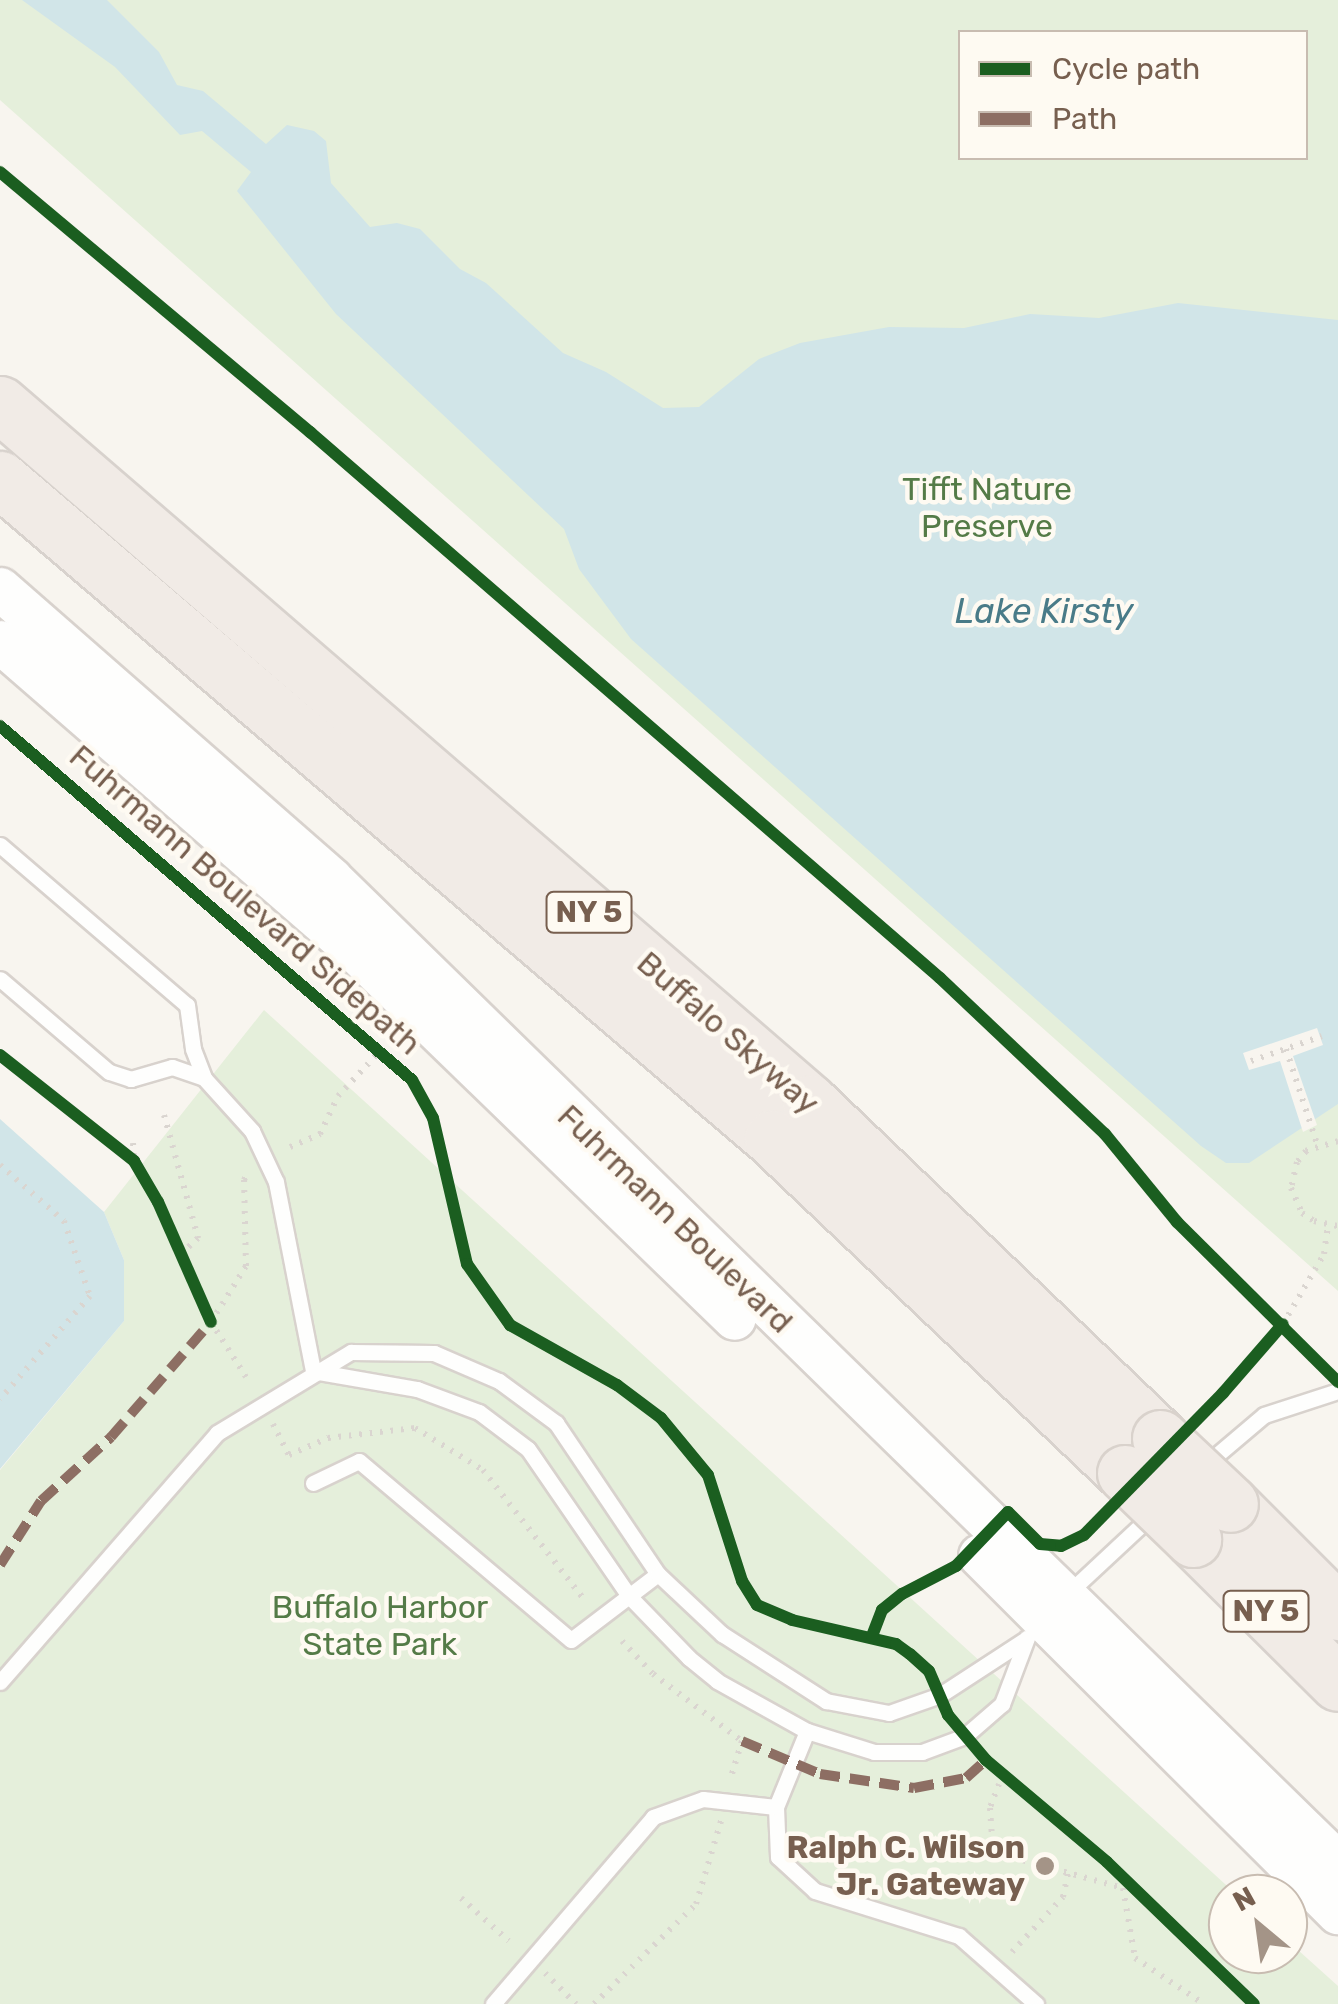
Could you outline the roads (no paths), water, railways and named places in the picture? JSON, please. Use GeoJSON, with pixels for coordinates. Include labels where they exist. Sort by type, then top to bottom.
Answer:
{"type":"FeatureCollection","features":[{"type":"Feature","properties":{"kind":"highway","name":"Buffalo Skyway"},"geometry":{"type":"LineString","coordinates":[[0,404],[810,1103],[1143,1456],[1212,1522],[1338,1612]]}},
{"type":"Feature","properties":{"kind":"highway","name":"Buffalo Skyway"},"geometry":{"type":"LineString","coordinates":[[0,479],[1143,1456]]}},
{"type":"Feature","properties":{"kind":"highway","name":"Buffalo Skyway"},"geometry":{"type":"LineString","coordinates":[[1212,1522],[1338,1684]]}},
{"type":"Feature","properties":{"kind":"street","name":"Fuhrmann Boulevard"},"geometry":{"type":"LineString","coordinates":[[0,589],[331,878],[1043,1618],[1338,1862]]}},
{"type":"Feature","properties":{"kind":"street","name":"Fuhrmann Boulevard"},"geometry":{"type":"LineString","coordinates":[[0,642],[348,945],[1043,1618],[1338,1913]]}},
{"type":"Feature","properties":{"kind":"lane"},"geometry":{"type":"LineString","coordinates":[[0,846],[187,1005],[193,1049],[204,1078],[252,1131],[276,1182],[313,1372]]}},
{"type":"Feature","properties":{"kind":"lane"},"geometry":{"type":"LineString","coordinates":[[0,979],[109,1072],[130,1079],[172,1067],[204,1078]]}},
{"type":"Feature","properties":{"kind":"lane"},"geometry":{"type":"LineString","coordinates":[[0,1682],[216,1434],[351,1352],[434,1353],[499,1381],[556,1423],[658,1574],[722,1634],[826,1701],[889,1712],[940,1695],[1043,1618],[1237,1435],[1264,1415],[1338,1391]]}},
{"type":"Feature","properties":{"kind":"lane"},"geometry":{"type":"LineString","coordinates":[[313,1372],[416,1389],[479,1412],[528,1449],[629,1596],[717,1680],[807,1731],[874,1752],[922,1752],[965,1736],[1002,1704],[1043,1618]]}},
{"type":"Feature","properties":{"kind":"lane"},"geometry":{"type":"LineString","coordinates":[[313,1483],[359,1461],[570,1640],[658,1574]]}},
{"type":"Feature","properties":{"kind":"lane"},"geometry":{"type":"LineString","coordinates":[[807,1731],[776,1807],[778,1858],[815,1891],[958,1936],[1036,2004]]}},
{"type":"Feature","properties":{"kind":"lane"},"geometry":{"type":"LineString","coordinates":[[494,2004],[653,1817],[704,1800],[776,1807]]}},
{"type":"Feature","properties":{"kind":"water","name":"Lake Kirsty"},"geometry":{"type":"Polygon","coordinates":[[[22,0],[107,0],[159,52],[177,85],[203,91],[266,144],[287,125],[314,131],[326,141],[331,183],[370,227],[397,223],[420,229],[460,269],[486,283],[563,353],[606,372],[663,408],[699,407],[759,359],[800,343],[889,327],[964,328],[1030,314],[1099,318],[1178,303],[1338,320],[1338,1104],[1249,1163],[1226,1163],[1201,1146],[631,639],[579,569],[564,529],[336,314],[237,191],[251,172],[202,131],[180,135],[115,67],[22,0]]]}},
{"type":"Feature","properties":{"kind":"water"},"geometry":{"type":"Polygon","coordinates":[[[0,1119],[104,1212],[124,1260],[124,1321],[0,1469],[0,1119]]]}},
{"type":"Feature","properties":{"kind":"place","name":"Ralph C. Wilson Jr. Gateway"},"geometry":{"type":"Point","coordinates":[1045,1866]}},
{"type":"Feature","properties":{"kind":"park label","name":"Tifft Nature Preserve"},"geometry":{"type":"Point","coordinates":[987,508]}},
{"type":"Feature","properties":{"kind":"park label","name":"Buffalo Harbor State Park"},"geometry":{"type":"Point","coordinates":[380,1626]}}]}
